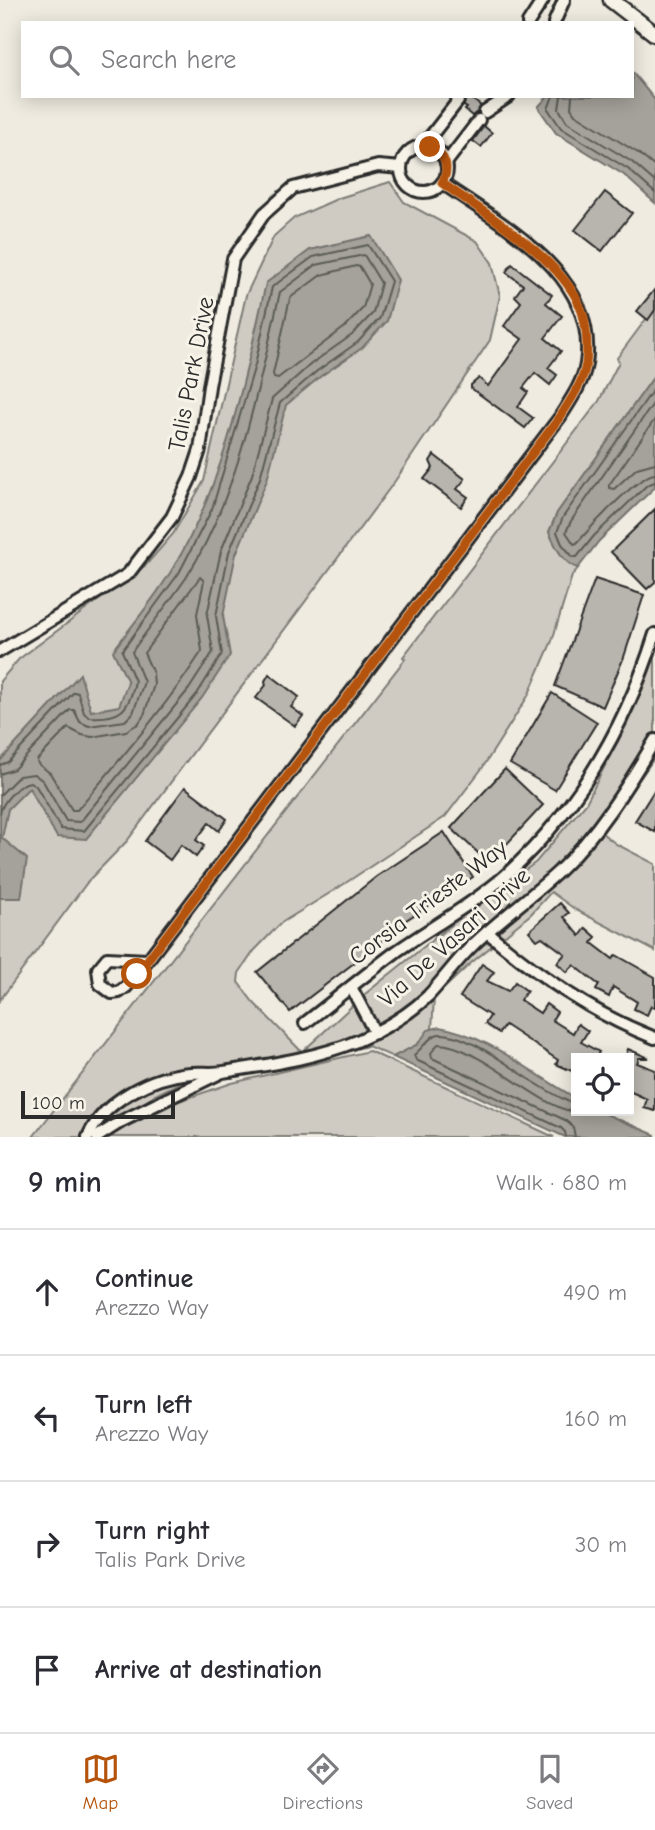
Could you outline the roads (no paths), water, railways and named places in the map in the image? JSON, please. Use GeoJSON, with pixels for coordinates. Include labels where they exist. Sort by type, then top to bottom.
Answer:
{"type":"FeatureCollection","features":[{"type":"Feature","properties":{"kind":"main road"},"geometry":{"type":"LineString","coordinates":[[611,0],[655,34]]}},
{"type":"Feature","properties":{"kind":"street"},"geometry":{"type":"LineString","coordinates":[[529,21],[544,0]]}},
{"type":"Feature","properties":{"kind":"street"},"geometry":{"type":"LineString","coordinates":[[555,21],[564,0]]}},
{"type":"Feature","properties":{"kind":"street"},"geometry":{"type":"LineString","coordinates":[[446,163],[482,116],[506,98]]}},
{"type":"Feature","properties":{"kind":"street"},"geometry":{"type":"LineString","coordinates":[[423,146],[437,150],[446,163],[447,170],[442,183],[430,191],[416,191],[404,182],[401,168],[405,156],[423,146],[458,101]]}},
{"type":"Feature","properties":{"kind":"street","name":"Talis Park Drive"},"geometry":{"type":"LineString","coordinates":[[0,651],[128,574],[172,517],[200,450],[233,259],[264,214],[293,188],[379,166],[401,168]]}},
{"type":"Feature","properties":{"kind":"street"},"geometry":{"type":"LineString","coordinates":[[147,960],[107,958],[98,969],[100,984],[112,993],[119,992],[147,960],[560,417],[586,366],[586,332],[581,307],[565,280],[500,223],[442,183]]}},
{"type":"Feature","properties":{"kind":"street","name":"Corsia Trieste Way"},"geometry":{"type":"LineString","coordinates":[[305,1023],[504,876],[534,847],[591,775],[615,733],[643,672],[655,634]]}},
{"type":"Feature","properties":{"kind":"street","name":"Via De Vasari Drive"},"geometry":{"type":"LineString","coordinates":[[88,1137],[107,1111],[143,1085],[173,1075],[192,1072],[220,1073],[318,1054],[375,1033],[413,1009],[487,932],[558,872],[586,842],[651,756],[655,740]]}},
{"type":"Feature","properties":{"kind":"street"},"geometry":{"type":"LineString","coordinates":[[487,932],[572,998],[610,1019],[655,1038]]}},
{"type":"Feature","properties":{"kind":"street","name":"Corsia Trieste Way"},"geometry":{"type":"LineString","coordinates":[[351,987],[375,1033]]}},
{"type":"Feature","properties":{"kind":"street","name":"Via De Vasari Drive"},"geometry":{"type":"LineString","coordinates":[[97,1137],[122,1121],[220,1073]]}},
{"type":"Feature","properties":{"kind":"water"},"geometry":{"type":"Polygon","coordinates":[[[634,74],[655,100],[655,203],[624,175],[556,133],[538,107],[546,98],[634,98],[634,74]]]}},
{"type":"Feature","properties":{"kind":"water"},"geometry":{"type":"Polygon","coordinates":[[[371,236],[398,280],[387,321],[362,348],[321,376],[286,405],[267,480],[236,554],[223,616],[230,655],[202,698],[86,839],[57,837],[29,788],[8,809],[2,838],[27,859],[21,898],[0,898],[0,761],[80,674],[91,711],[119,706],[128,682],[113,651],[166,579],[191,536],[206,502],[231,430],[266,283],[310,250],[371,236]]]}},
{"type":"Feature","properties":{"kind":"water"},"geometry":{"type":"Polygon","coordinates":[[[655,375],[655,487],[599,541],[578,568],[573,566],[560,553],[549,532],[557,513],[655,375]]]}},
{"type":"Feature","properties":{"kind":"water"},"geometry":{"type":"Polygon","coordinates":[[[439,1027],[457,1031],[509,1056],[571,1095],[571,1116],[611,1116],[655,1137],[565,1137],[393,1057],[418,1044],[428,1030],[439,1027]]]}}]}
